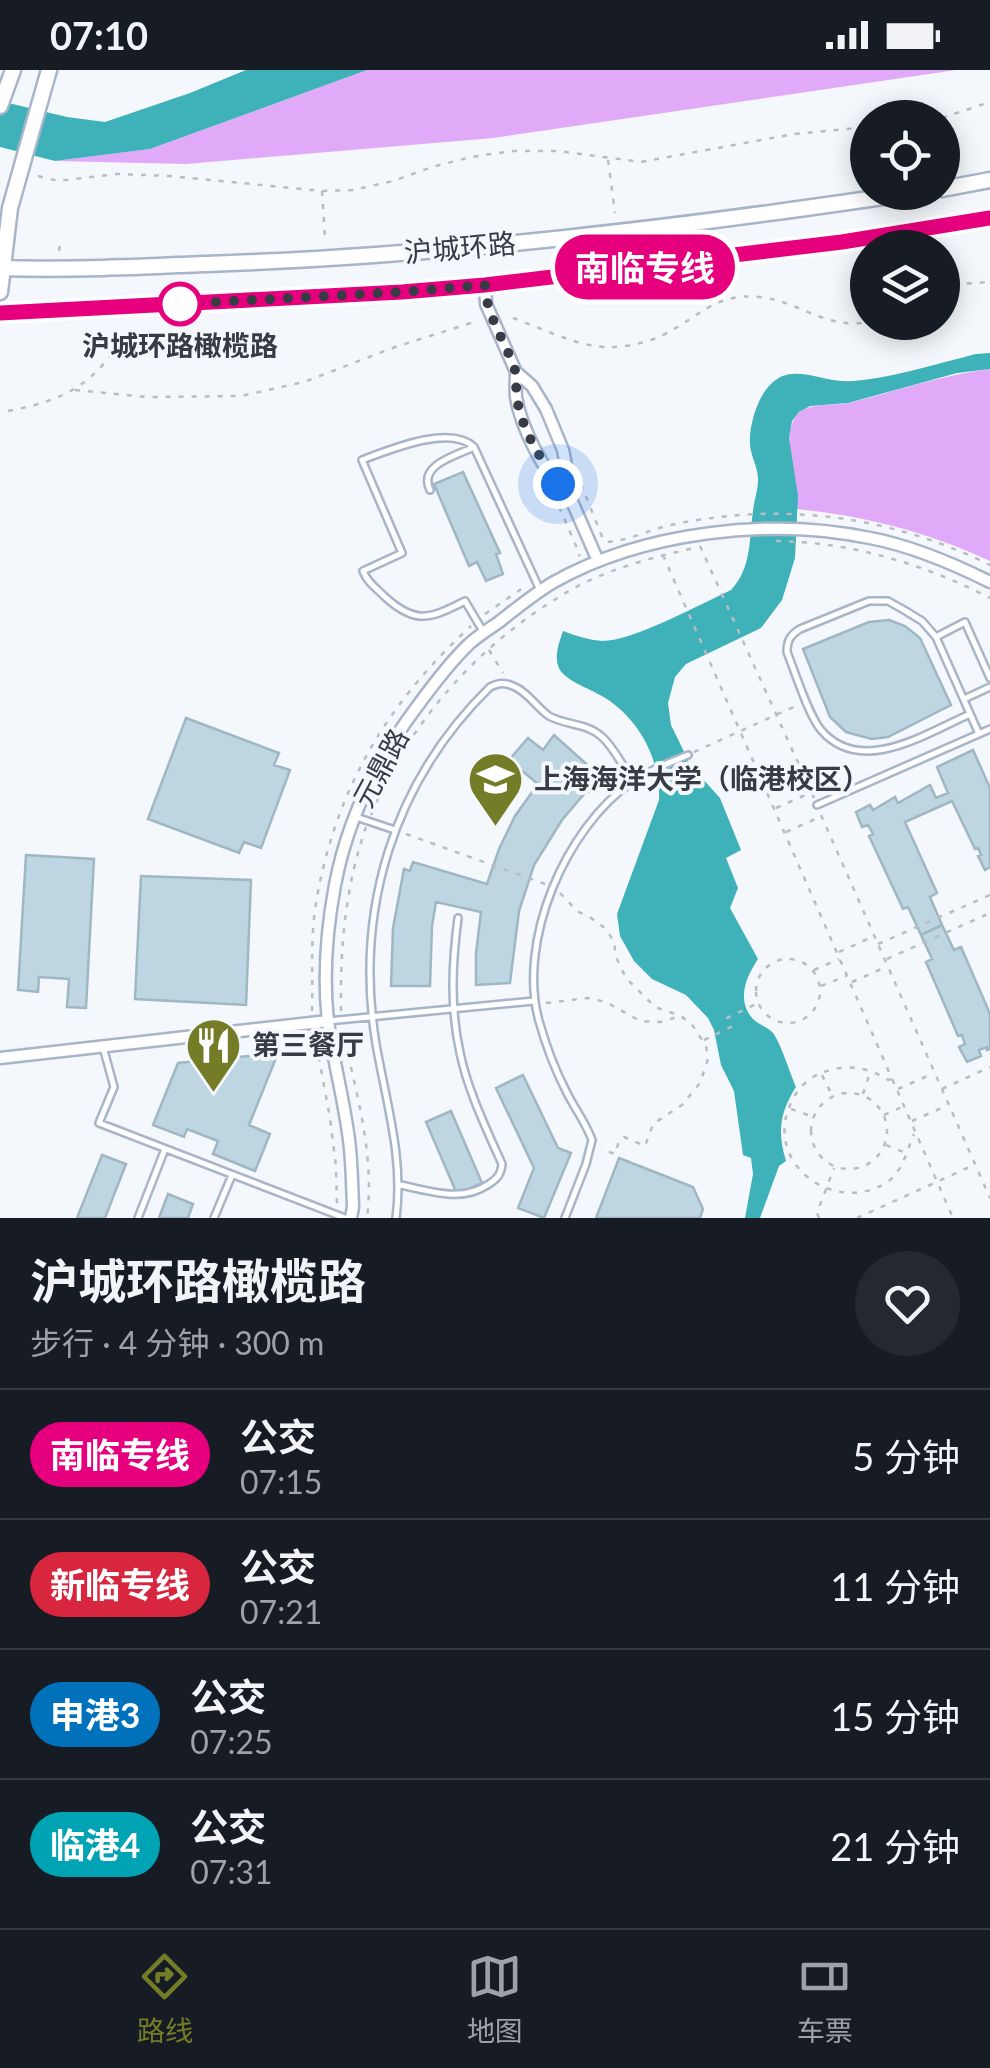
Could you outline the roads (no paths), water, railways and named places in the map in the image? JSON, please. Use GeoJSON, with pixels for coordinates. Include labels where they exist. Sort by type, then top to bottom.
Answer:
{"type":"FeatureCollection","features":[{"type":"Feature","properties":{"kind":"main road"},"geometry":{"type":"LineString","coordinates":[[1,102],[13,70]]}},
{"type":"Feature","properties":{"kind":"main road"},"geometry":{"type":"LineString","coordinates":[[0,292],[10,208],[49,70]]}},
{"type":"Feature","properties":{"kind":"main road"},"geometry":{"type":"LineString","coordinates":[[960,186],[990,180]]}},
{"type":"Feature","properties":{"kind":"main road","name":"沪城环路"},"geometry":{"type":"LineString","coordinates":[[2,268],[55,270],[370,256],[528,242],[850,201]]}},
{"type":"Feature","properties":{"kind":"main road","name":"沪城环路"},"geometry":{"type":"LineString","coordinates":[[0,313],[485,285],[842,242],[990,218]]}},
{"type":"Feature","properties":{"kind":"street"},"geometry":{"type":"LineString","coordinates":[[485,285],[486,304],[516,372],[522,420],[538,455],[558,484],[567,490],[598,561]]}},
{"type":"Feature","properties":{"kind":"street"},"geometry":{"type":"LineString","coordinates":[[516,372],[532,386],[546,409],[563,450],[567,490]]}},
{"type":"Feature","properties":{"kind":"street","name":"元鼎路"},"geometry":{"type":"LineString","coordinates":[[344,1218],[353,1208],[349,1139],[328,1021],[329,925],[336,884],[355,816],[394,737],[441,674],[470,644],[553,582],[598,561],[714,531],[749,528],[799,536],[871,538],[952,564],[990,582]]}},
{"type":"Feature","properties":{"kind":"street"},"geometry":{"type":"LineString","coordinates":[[0,1058],[328,1021]]}},
{"type":"Feature","properties":{"kind":"lane"},"geometry":{"type":"LineString","coordinates":[[484,633],[465,601],[424,618],[398,610],[366,579],[363,571],[402,553],[362,460],[399,446],[436,439],[460,438],[474,447],[541,591]]}},
{"type":"Feature","properties":{"kind":"lane"},"geometry":{"type":"LineString","coordinates":[[430,490],[426,481],[433,467],[474,447]]}},
{"type":"Feature","properties":{"kind":"lane"},"geometry":{"type":"LineString","coordinates":[[970,714],[890,749],[849,749],[819,728],[786,652],[787,643],[800,629],[869,601],[888,601],[922,621],[936,636],[979,734]]}},
{"type":"Feature","properties":{"kind":"lane"},"geometry":{"type":"LineString","coordinates":[[936,636],[966,622],[990,678]]}},
{"type":"Feature","properties":{"kind":"lane"},"geometry":{"type":"LineString","coordinates":[[396,1218],[400,1185],[372,1016],[370,944],[382,872],[414,788],[452,728],[490,686],[507,684],[519,688],[555,719],[596,732],[633,781]]}},
{"type":"Feature","properties":{"kind":"lane"},"geometry":{"type":"LineString","coordinates":[[964,700],[990,687]]}},
{"type":"Feature","properties":{"kind":"lane"},"geometry":{"type":"LineString","coordinates":[[817,805],[990,729]]}},
{"type":"Feature","properties":{"kind":"lane"},"geometry":{"type":"LineString","coordinates":[[565,1218],[592,1146],[589,1132],[554,1066],[534,1001],[539,933],[561,868],[594,819],[633,781],[688,755]]}},
{"type":"Feature","properties":{"kind":"lane"},"geometry":{"type":"LineString","coordinates":[[355,816],[396,830]]}},
{"type":"Feature","properties":{"kind":"lane"},"geometry":{"type":"LineString","coordinates":[[400,1185],[461,1196],[495,1181],[501,1173],[502,1164],[460,1055],[452,964],[458,918]]}},
{"type":"Feature","properties":{"kind":"lane"},"geometry":{"type":"LineString","coordinates":[[328,1021],[534,1001]]}},
{"type":"Feature","properties":{"kind":"lane"},"geometry":{"type":"LineString","coordinates":[[103,1046],[114,1087],[99,1122],[344,1218]]}},
{"type":"Feature","properties":{"kind":"lane"},"geometry":{"type":"LineString","coordinates":[[138,1218],[165,1149]]}},
{"type":"Feature","properties":{"kind":"lane"},"geometry":{"type":"LineString","coordinates":[[214,1218],[232,1175]]}},
{"type":"Feature","properties":{"kind":"water"},"geometry":{"type":"Polygon","coordinates":[[[246,70],[367,70],[150,149],[55,161],[0,147],[0,101],[105,122],[246,70]]]}},
{"type":"Feature","properties":{"kind":"water"},"geometry":{"type":"Polygon","coordinates":[[[990,353],[990,369],[957,373],[848,403],[810,406],[799,412],[792,421],[789,438],[798,496],[795,558],[782,600],[761,628],[686,664],[675,677],[668,703],[671,725],[691,766],[720,798],[741,850],[726,858],[738,888],[730,908],[758,959],[747,981],[745,1004],[753,1019],[776,1038],[796,1087],[782,1123],[786,1161],[779,1166],[760,1218],[745,1218],[753,1174],[751,1158],[743,1155],[734,1091],[721,1065],[714,1030],[686,995],[652,979],[634,961],[620,936],[617,914],[659,800],[656,769],[644,739],[625,714],[563,674],[557,661],[558,645],[563,631],[602,641],[649,629],[731,590],[746,563],[758,484],[750,448],[752,421],[761,398],[777,379],[803,374],[856,381],[990,353]]]}},
{"type":"Feature","properties":{"kind":"place","name":"沪城环路橄榄路"},"geometry":{"type":"Point","coordinates":[180,304]}},
{"type":"Feature","properties":{"kind":"place","name":"上海海洋大学（临港校区）"},"geometry":{"type":"Point","coordinates":[495,828]}},
{"type":"Feature","properties":{"kind":"place","name":"第三餐厅"},"geometry":{"type":"Point","coordinates":[213,1094]}}]}
